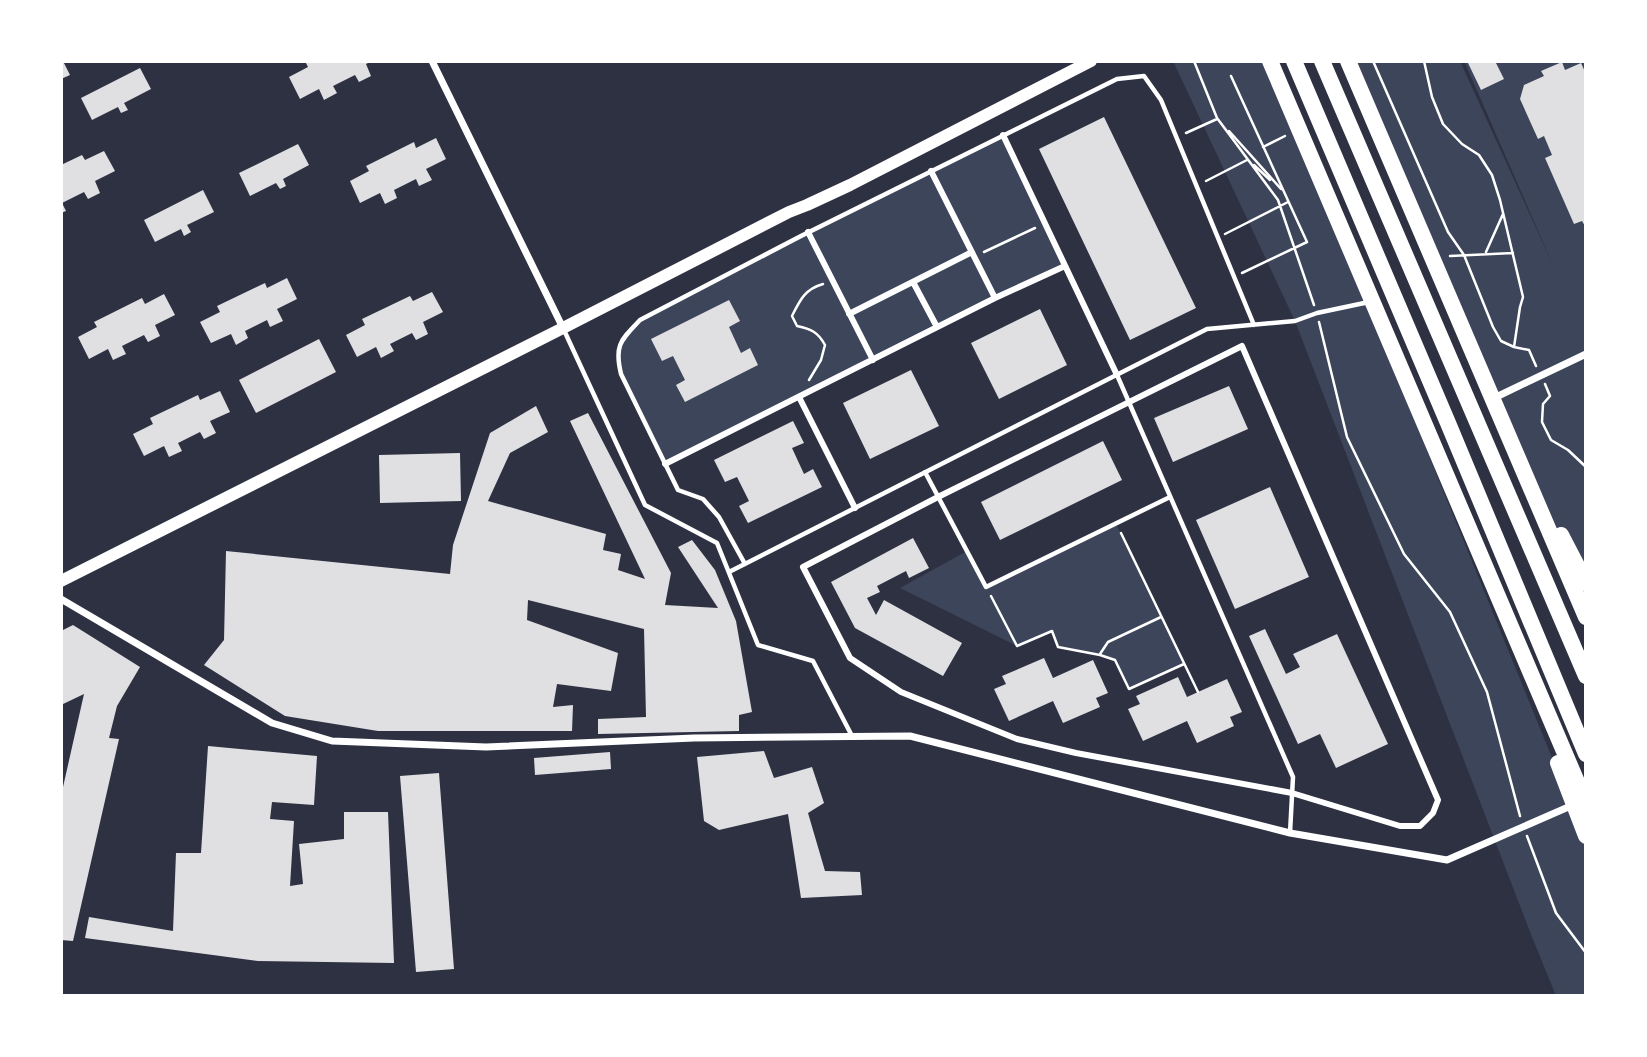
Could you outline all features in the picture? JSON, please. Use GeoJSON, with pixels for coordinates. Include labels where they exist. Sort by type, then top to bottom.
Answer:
{"type":"FeatureCollection","features":[{"type":"Feature","properties":{"kind":"highway"},"geometry":{"type":"LineString","coordinates":[[1261,61],[1361,291],[1370,306],[1403,343],[1448,422]]}},
{"type":"Feature","properties":{"kind":"highway"},"geometry":{"type":"LineString","coordinates":[[1270,61],[1502,605],[1579,804],[1586,836]]}},
{"type":"Feature","properties":{"kind":"highway"},"geometry":{"type":"LineString","coordinates":[[1294,61],[1586,754]]}},
{"type":"Feature","properties":{"kind":"highway"},"geometry":{"type":"LineString","coordinates":[[1322,61],[1586,676]]}},
{"type":"Feature","properties":{"kind":"highway"},"geometry":{"type":"LineString","coordinates":[[1329,61],[1344,113]]}},
{"type":"Feature","properties":{"kind":"highway"},"geometry":{"type":"LineString","coordinates":[[1348,61],[1586,617]]}},
{"type":"Feature","properties":{"kind":"highway"},"geometry":{"type":"LineString","coordinates":[[1505,429],[1586,583]]}},
{"type":"Feature","properties":{"kind":"street"},"geometry":{"type":"LineString","coordinates":[[432,61],[563,328]]}},
{"type":"Feature","properties":{"kind":"street"},"geometry":{"type":"LineString","coordinates":[[61,581],[1091,61]]}},
{"type":"Feature","properties":{"kind":"street"},"geometry":{"type":"LineString","coordinates":[[1003,135],[1117,375]]}},
{"type":"Feature","properties":{"kind":"street"},"geometry":{"type":"LineString","coordinates":[[931,171],[995,298]]}},
{"type":"Feature","properties":{"kind":"street"},"geometry":{"type":"LineString","coordinates":[[808,232],[873,360]]}},
{"type":"Feature","properties":{"kind":"street"},"geometry":{"type":"LineString","coordinates":[[849,314],[973,255]]}},
{"type":"Feature","properties":{"kind":"street"},"geometry":{"type":"LineString","coordinates":[[665,464],[1065,265]]}},
{"type":"Feature","properties":{"kind":"street"},"geometry":{"type":"LineString","coordinates":[[913,282],[937,327]]}},
{"type":"Feature","properties":{"kind":"street"},"geometry":{"type":"LineString","coordinates":[[1242,346],[1438,800],[1433,813],[1420,826],[1400,826],[1292,793],[1076,753],[1017,739],[901,692],[850,659],[803,567],[938,497],[1242,346]]}},
{"type":"Feature","properties":{"kind":"street"},"geometry":{"type":"LineString","coordinates":[[1492,400],[1586,354]]}},
{"type":"Feature","properties":{"kind":"street"},"geometry":{"type":"LineString","coordinates":[[799,397],[855,508]]}},
{"type":"Feature","properties":{"kind":"street"},"geometry":{"type":"LineString","coordinates":[[61,599],[272,723],[332,741],[486,747],[694,737],[910,736],[1290,833],[1447,860],[1579,804]]}},
{"type":"Feature","properties":{"kind":"lane"},"geometry":{"type":"LineString","coordinates":[[745,564],[719,517],[703,499],[678,491],[621,374],[617,358],[621,340],[640,320],[808,232],[1117,79],[1144,76],[1160,100],[1254,325]]}},
{"type":"Feature","properties":{"kind":"lane"},"geometry":{"type":"LineString","coordinates":[[729,572],[1207,329],[1295,321],[1317,313],[1373,301]]}},
{"type":"Feature","properties":{"kind":"lane"},"geometry":{"type":"LineString","coordinates":[[563,328],[645,505],[718,544],[758,645],[813,662],[852,736]]}},
{"type":"Feature","properties":{"kind":"lane"},"geometry":{"type":"LineString","coordinates":[[1117,375],[1293,777],[1290,833]]}},
{"type":"Feature","properties":{"kind":"lane"},"geometry":{"type":"LineString","coordinates":[[925,472],[986,587],[1170,498]]}},
{"type":"Feature","properties":{"kind":"path"},"geometry":{"type":"LineString","coordinates":[[1194,61],[1217,118],[1278,200],[1317,313],[1347,437],[1404,554],[1450,612],[1487,692],[1523,826],[1556,913],[1586,954]]}},
{"type":"Feature","properties":{"kind":"path"},"geometry":{"type":"LineString","coordinates":[[1373,61],[1448,232],[1464,255],[1493,327],[1502,341],[1529,350],[1550,396],[1543,404],[1542,422],[1551,440],[1568,450],[1586,467]]}},
{"type":"Feature","properties":{"kind":"path"},"geometry":{"type":"LineString","coordinates":[[1424,61],[1432,97],[1443,124],[1462,144],[1479,155],[1492,175],[1523,297],[1514,347]]}},
{"type":"Feature","properties":{"kind":"path"},"geometry":{"type":"LineString","coordinates":[[1231,76],[1307,242],[1234,277]]}},
{"type":"Feature","properties":{"kind":"path"},"geometry":{"type":"LineString","coordinates":[[1176,138],[1217,118]]}},
{"type":"Feature","properties":{"kind":"path"},"geometry":{"type":"LineString","coordinates":[[1217,118],[1283,191]]}},
{"type":"Feature","properties":{"kind":"path"},"geometry":{"type":"LineString","coordinates":[[1248,159],[1283,191]]}},
{"type":"Feature","properties":{"kind":"path"},"geometry":{"type":"LineString","coordinates":[[1196,186],[1248,159]]}},
{"type":"Feature","properties":{"kind":"path"},"geometry":{"type":"LineString","coordinates":[[1218,238],[1288,202]]}},
{"type":"Feature","properties":{"kind":"path"},"geometry":{"type":"LineString","coordinates":[[1485,254],[1503,214]]}},
{"type":"Feature","properties":{"kind":"path"},"geometry":{"type":"LineString","coordinates":[[973,255],[1045,223]]}},
{"type":"Feature","properties":{"kind":"path"},"geometry":{"type":"LineString","coordinates":[[1431,256],[1513,253]]}},
{"type":"Feature","properties":{"kind":"path"},"geometry":{"type":"LineString","coordinates":[[799,397],[821,360],[825,345],[819,334],[797,326],[792,316],[803,294],[814,286],[833,282]]}},
{"type":"Feature","properties":{"kind":"path"},"geometry":{"type":"LineString","coordinates":[[1116,524],[1198,692]]}},
{"type":"Feature","properties":{"kind":"path"},"geometry":{"type":"LineString","coordinates":[[986,587],[1017,646],[1052,631],[1058,647],[1115,660],[1129,689],[1184,664]]}},
{"type":"Feature","properties":{"kind":"path"},"geometry":{"type":"LineString","coordinates":[[1100,655],[1108,642],[1161,617]]}},
{"type":"Feature","properties":{"kind":"shaded area"},"geometry":{"type":"Polygon","coordinates":[[[1173,61],[1268,61],[1586,841],[1586,996],[1556,996],[1295,321],[1173,61]]]}},
{"type":"Feature","properties":{"kind":"shaded area"},"geometry":{"type":"Polygon","coordinates":[[[1348,61],[1460,61],[1553,265],[1464,61],[1586,61],[1586,617],[1348,61]]]}},
{"type":"Feature","properties":{"kind":"shaded area"},"geometry":{"type":"Polygon","coordinates":[[[1003,135],[1065,266],[665,464],[621,374],[619,364],[621,344],[640,320],[808,232],[1003,135]]]}},
{"type":"Feature","properties":{"kind":"shaded area"},"geometry":{"type":"Polygon","coordinates":[[[1116,524],[1184,664],[1129,689],[1115,660],[1058,647],[1052,631],[1017,646],[900,588],[967,551],[986,587],[1116,524]]]}},
{"type":"Feature","properties":{"kind":"building"},"geometry":{"type":"Polygon","coordinates":[[[61,61],[70,75],[61,79],[61,61]]]}},
{"type":"Feature","properties":{"kind":"building"},"geometry":{"type":"Polygon","coordinates":[[[305,61],[372,61],[366,64],[371,76],[359,82],[355,75],[333,86],[337,93],[324,100],[319,89],[300,99],[289,77],[308,67],[305,61]]]}},
{"type":"Feature","properties":{"kind":"building"},"geometry":{"type":"Polygon","coordinates":[[[1495,61],[1504,79],[1481,90],[1468,63],[1495,61]]]}},
{"type":"Feature","properties":{"kind":"building"},"geometry":{"type":"Polygon","coordinates":[[[1562,62],[1565,70],[1581,63],[1586,74],[1586,228],[1582,221],[1574,224],[1545,158],[1552,155],[1544,136],[1538,139],[1520,99],[1524,85],[1544,76],[1541,71],[1562,62]]]}},
{"type":"Feature","properties":{"kind":"building"},"geometry":{"type":"Polygon","coordinates":[[[140,68],[151,89],[124,103],[128,110],[121,113],[118,107],[92,120],[81,98],[140,68]]]}},
{"type":"Feature","properties":{"kind":"building"},"geometry":{"type":"Polygon","coordinates":[[[1104,117],[1196,308],[1130,340],[1039,149],[1104,117]]]}},
{"type":"Feature","properties":{"kind":"building"},"geometry":{"type":"Polygon","coordinates":[[[436,138],[446,159],[426,169],[432,180],[419,186],[416,179],[394,190],[397,198],[385,204],[380,193],[360,203],[350,181],[369,171],[366,166],[414,142],[416,148],[436,138]]]}},
{"type":"Feature","properties":{"kind":"building"},"geometry":{"type":"Polygon","coordinates":[[[298,144],[309,165],[283,179],[286,186],[280,189],[276,183],[250,196],[239,173],[298,144]]]}},
{"type":"Feature","properties":{"kind":"building"},"geometry":{"type":"Polygon","coordinates":[[[104,151],[115,171],[95,181],[100,193],[88,199],[84,192],[62,203],[66,211],[61,213],[61,165],[82,155],[85,160],[104,151]]]}},
{"type":"Feature","properties":{"kind":"building"},"geometry":{"type":"Polygon","coordinates":[[[203,190],[214,212],[187,225],[191,232],[184,236],[181,229],[155,242],[144,220],[203,190]]]}},
{"type":"Feature","properties":{"kind":"building"},"geometry":{"type":"Polygon","coordinates":[[[287,278],[297,299],[277,309],[283,321],[270,327],[267,320],[245,331],[248,338],[236,345],[231,334],[211,343],[200,322],[220,312],[217,306],[265,283],[267,288],[287,278]]]}},
{"type":"Feature","properties":{"kind":"building"},"geometry":{"type":"Polygon","coordinates":[[[432,292],[443,312],[423,322],[428,334],[416,340],[412,333],[390,344],[394,351],[381,358],[376,347],[357,357],[346,335],[365,325],[362,319],[410,296],[413,301],[432,292]]]}},
{"type":"Feature","properties":{"kind":"building"},"geometry":{"type":"Polygon","coordinates":[[[164,294],[175,315],[155,325],[160,336],[148,342],[144,335],[122,346],[126,354],[113,360],[108,349],[89,359],[78,337],[97,327],[94,322],[142,298],[145,304],[164,294]]]}},
{"type":"Feature","properties":{"kind":"building"},"geometry":{"type":"Polygon","coordinates":[[[729,300],[740,321],[729,327],[741,353],[750,348],[758,365],[685,402],[676,385],[685,380],[673,356],[662,361],[651,339],[729,300]]]}},
{"type":"Feature","properties":{"kind":"building"},"geometry":{"type":"Polygon","coordinates":[[[1040,309],[1067,365],[999,399],[971,343],[1040,309]]]}},
{"type":"Feature","properties":{"kind":"building"},"geometry":{"type":"Polygon","coordinates":[[[319,339],[336,372],[256,413],[239,380],[319,339]]]}},
{"type":"Feature","properties":{"kind":"building"},"geometry":{"type":"Polygon","coordinates":[[[911,370],[939,426],[870,459],[843,403],[911,370]]]}},
{"type":"Feature","properties":{"kind":"building"},"geometry":{"type":"Polygon","coordinates":[[[1229,386],[1248,429],[1173,462],[1154,418],[1229,386]]]}},
{"type":"Feature","properties":{"kind":"building"},"geometry":{"type":"Polygon","coordinates":[[[220,391],[230,412],[210,421],[216,433],[204,439],[200,432],[178,443],[182,451],[169,457],[164,446],[144,456],[133,434],[153,424],[150,418],[198,395],[200,400],[220,391]]]}},
{"type":"Feature","properties":{"kind":"building"},"geometry":{"type":"Polygon","coordinates":[[[536,406],[548,432],[510,453],[488,501],[606,534],[603,550],[621,554],[618,570],[645,579],[570,421],[588,413],[671,573],[665,605],[718,608],[678,547],[692,540],[715,570],[736,621],[752,712],[739,715],[739,731],[598,734],[598,719],[646,717],[644,629],[528,600],[527,620],[618,653],[611,691],[557,684],[553,707],[573,705],[572,731],[378,731],[285,716],[204,665],[224,640],[226,551],[450,574],[453,545],[490,433],[536,406]]]}},
{"type":"Feature","properties":{"kind":"building"},"geometry":{"type":"Polygon","coordinates":[[[793,421],[804,443],[792,448],[804,474],[813,469],[822,487],[748,523],[739,506],[749,501],[737,477],[725,482],[714,460],[793,421]]]}},
{"type":"Feature","properties":{"kind":"building"},"geometry":{"type":"Polygon","coordinates":[[[1103,441],[1122,480],[1000,540],[981,502],[1103,441]]]}},
{"type":"Feature","properties":{"kind":"building"},"geometry":{"type":"Polygon","coordinates":[[[460,453],[461,501],[380,503],[379,455],[460,453]]]}},
{"type":"Feature","properties":{"kind":"building"},"geometry":{"type":"Polygon","coordinates":[[[1270,487],[1309,577],[1235,609],[1196,520],[1270,487]]]}},
{"type":"Feature","properties":{"kind":"building"},"geometry":{"type":"Polygon","coordinates":[[[913,538],[929,568],[909,578],[906,571],[877,586],[880,592],[867,598],[876,615],[884,600],[962,643],[943,676],[855,628],[831,582],[913,538]]]}},
{"type":"Feature","properties":{"kind":"building"},"geometry":{"type":"Polygon","coordinates":[[[73,625],[140,667],[117,706],[109,738],[119,739],[73,941],[61,940],[61,796],[84,694],[61,705],[61,631],[73,625]]]}},
{"type":"Feature","properties":{"kind":"building"},"geometry":{"type":"Polygon","coordinates":[[[1265,629],[1286,674],[1300,667],[1293,654],[1337,634],[1388,744],[1336,768],[1320,734],[1298,744],[1249,636],[1265,629]]]}},
{"type":"Feature","properties":{"kind":"building"},"geometry":{"type":"Polygon","coordinates":[[[1044,658],[1053,678],[1093,660],[1108,693],[1096,698],[1100,707],[1063,723],[1053,701],[1009,721],[994,689],[1006,684],[1002,676],[1044,658]]]}},
{"type":"Feature","properties":{"kind":"building"},"geometry":{"type":"Polygon","coordinates":[[[1178,677],[1187,697],[1227,679],[1242,712],[1230,717],[1234,726],[1197,743],[1187,721],[1143,741],[1128,709],[1140,704],[1136,696],[1178,677]]]}},
{"type":"Feature","properties":{"kind":"building"},"geometry":{"type":"Polygon","coordinates":[[[208,746],[317,756],[314,805],[272,802],[270,819],[294,821],[290,886],[303,884],[299,844],[344,839],[344,812],[388,812],[394,963],[258,961],[85,938],[89,917],[173,931],[176,853],[201,853],[208,746]]]}},
{"type":"Feature","properties":{"kind":"building"},"geometry":{"type":"Polygon","coordinates":[[[764,751],[774,778],[812,767],[824,803],[808,813],[825,871],[860,872],[862,895],[801,898],[788,814],[719,830],[704,821],[697,757],[764,751]]]}},
{"type":"Feature","properties":{"kind":"building"},"geometry":{"type":"Polygon","coordinates":[[[610,752],[611,769],[535,775],[534,758],[610,752]]]}},
{"type":"Feature","properties":{"kind":"building"},"geometry":{"type":"Polygon","coordinates":[[[439,773],[454,969],[416,972],[400,776],[439,773]]]}}]}
